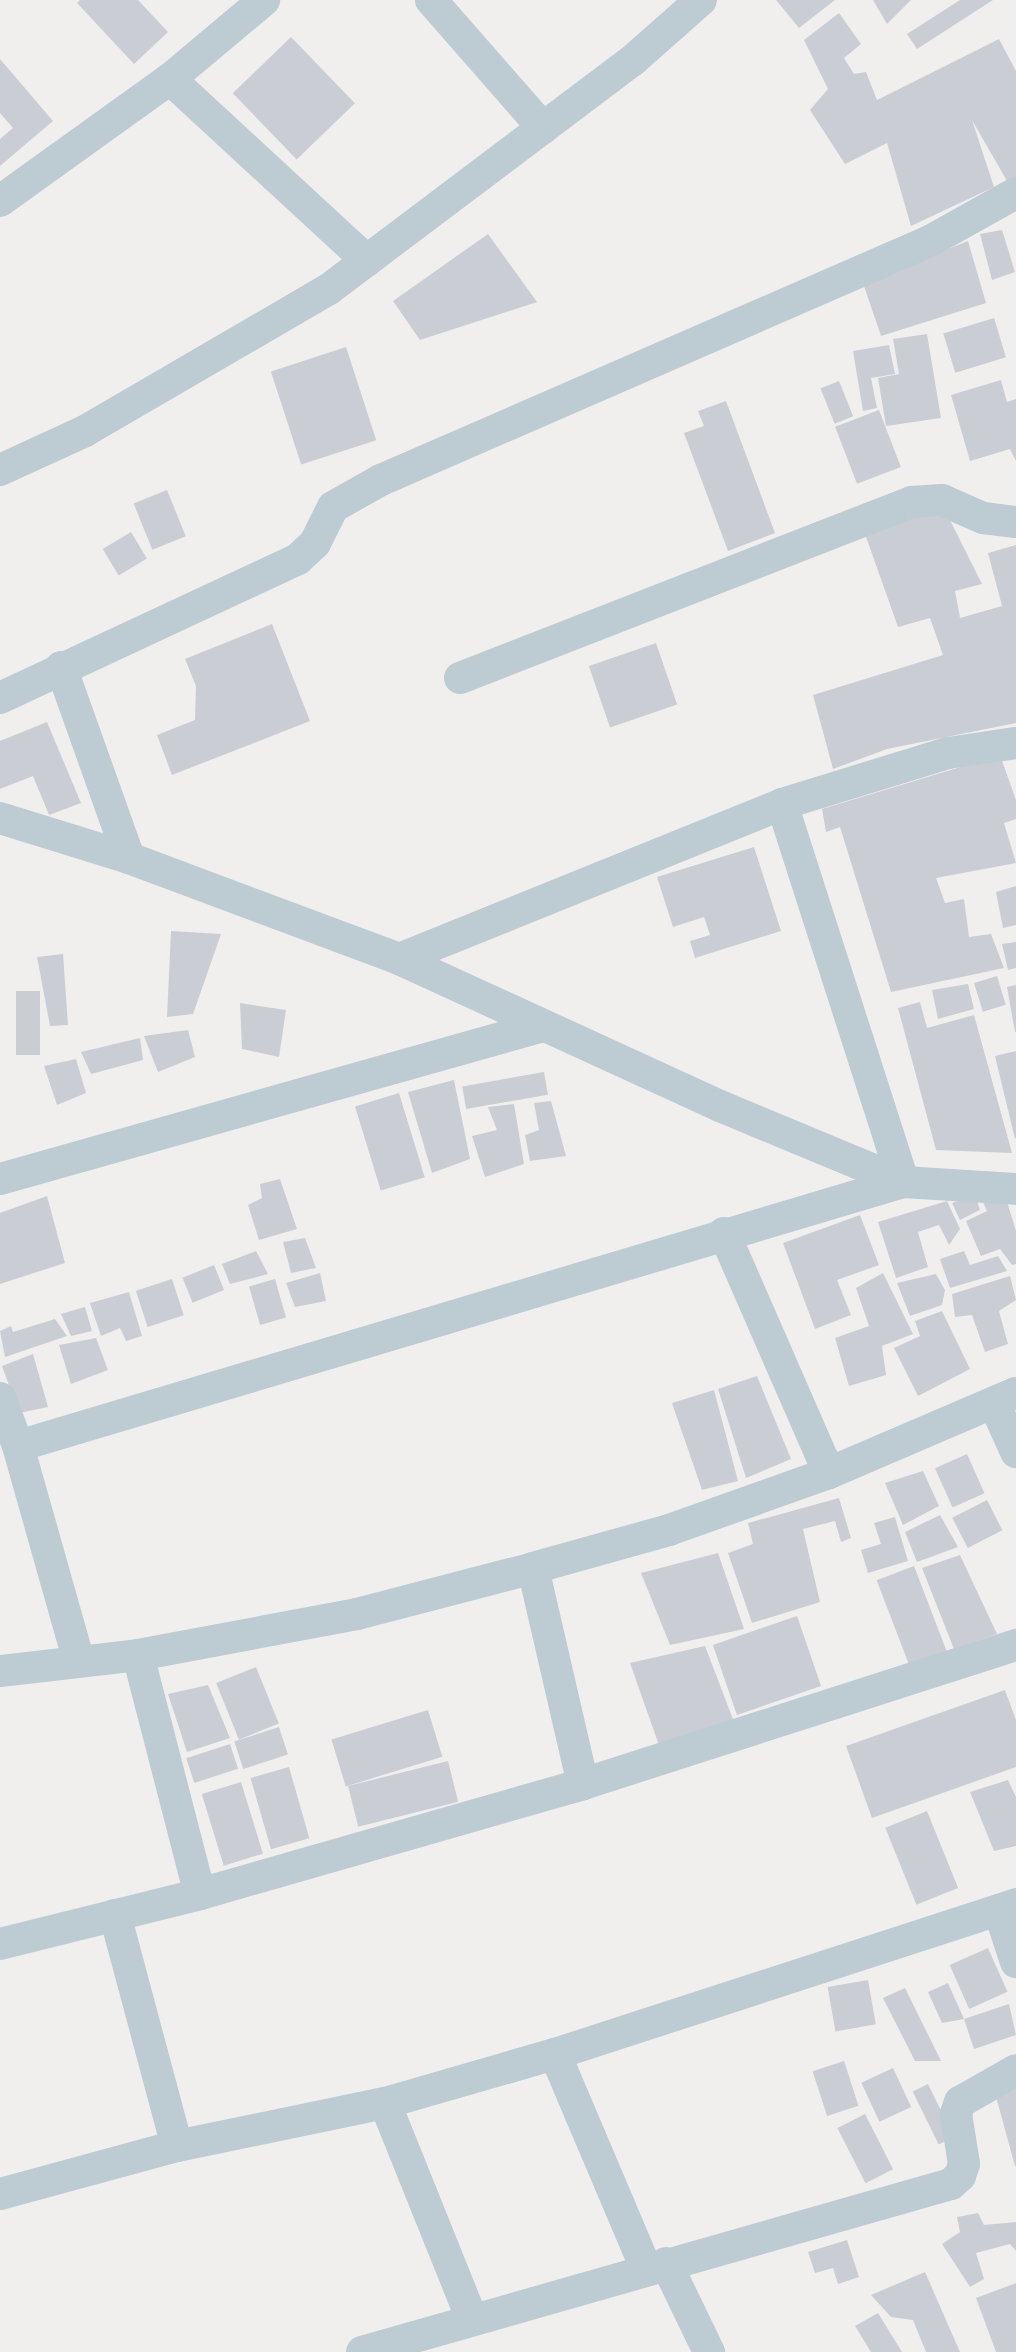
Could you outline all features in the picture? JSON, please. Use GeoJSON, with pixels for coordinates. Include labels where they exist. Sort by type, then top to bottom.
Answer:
{"type":"FeatureCollection","features":[{"type":"Feature","properties":{"kind":"street"},"geometry":{"type":"LineString","coordinates":[[0,201],[170,79],[264,0]]}},
{"type":"Feature","properties":{"kind":"street"},"geometry":{"type":"LineString","coordinates":[[430,0],[543,128]]}},
{"type":"Feature","properties":{"kind":"street"},"geometry":{"type":"LineString","coordinates":[[0,470],[85,431],[329,289],[632,61],[701,0]]}},
{"type":"Feature","properties":{"kind":"street"},"geometry":{"type":"LineString","coordinates":[[170,79],[367,261]]}},
{"type":"Feature","properties":{"kind":"street"},"geometry":{"type":"LineString","coordinates":[[0,698],[61,667],[254,582],[298,559],[315,543],[333,507],[381,480],[930,241],[1016,193]]}},
{"type":"Feature","properties":{"kind":"street"},"geometry":{"type":"LineString","coordinates":[[460,678],[912,502],[942,500],[983,518],[1016,522]]}},
{"type":"Feature","properties":{"kind":"street"},"geometry":{"type":"LineString","coordinates":[[61,667],[129,858]]}},
{"type":"Feature","properties":{"kind":"street"},"geometry":{"type":"LineString","coordinates":[[399,959],[782,804],[948,753],[1016,743]]}},
{"type":"Feature","properties":{"kind":"street"},"geometry":{"type":"LineString","coordinates":[[782,804],[903,1182]]}},
{"type":"Feature","properties":{"kind":"street"},"geometry":{"type":"LineString","coordinates":[[0,818],[129,858],[399,959],[720,1106],[903,1182],[1016,1189]]}},
{"type":"Feature","properties":{"kind":"street"},"geometry":{"type":"LineString","coordinates":[[0,1179],[543,1026]]}},
{"type":"Feature","properties":{"kind":"street"},"geometry":{"type":"LineString","coordinates":[[18,1446],[724,1233],[903,1182]]}},
{"type":"Feature","properties":{"kind":"street"},"geometry":{"type":"LineString","coordinates":[[724,1233],[829,1473]]}},
{"type":"Feature","properties":{"kind":"street"},"geometry":{"type":"LineString","coordinates":[[0,1398],[18,1446],[79,1662]]}},
{"type":"Feature","properties":{"kind":"street"},"geometry":{"type":"LineString","coordinates":[[0,1671],[138,1654],[357,1614],[533,1568],[669,1530],[829,1473],[1005,1398],[1016,1452]]}},
{"type":"Feature","properties":{"kind":"street"},"geometry":{"type":"LineString","coordinates":[[533,1568],[583,1784]]}},
{"type":"Feature","properties":{"kind":"street"},"geometry":{"type":"LineString","coordinates":[[0,1944],[200,1894],[583,1784],[1016,1645]]}},
{"type":"Feature","properties":{"kind":"street"},"geometry":{"type":"LineString","coordinates":[[138,1654],[200,1894]]}},
{"type":"Feature","properties":{"kind":"street"},"geometry":{"type":"LineString","coordinates":[[0,2194],[177,2146],[385,2103],[555,2054],[1007,1907],[1016,1962]]}},
{"type":"Feature","properties":{"kind":"street"},"geometry":{"type":"LineString","coordinates":[[115,1915],[177,2146]]}},
{"type":"Feature","properties":{"kind":"street"},"geometry":{"type":"LineString","coordinates":[[555,2054],[656,2265],[709,2352]]}},
{"type":"Feature","properties":{"kind":"street"},"geometry":{"type":"LineString","coordinates":[[362,2352],[656,2265],[951,2184],[960,2176],[964,2164],[956,2114],[960,2102],[1016,2070]]}},
{"type":"Feature","properties":{"kind":"street"},"geometry":{"type":"LineString","coordinates":[[385,2103],[472,2319]]}},
{"type":"Feature","properties":{"kind":"building"},"geometry":{"type":"Polygon","coordinates":[[[80,0],[138,0],[168,32],[134,64],[77,3],[80,0]]]}},
{"type":"Feature","properties":{"kind":"building"},"geometry":{"type":"Polygon","coordinates":[[[776,0],[835,0],[799,28],[776,0]]]}},
{"type":"Feature","properties":{"kind":"building"},"geometry":{"type":"Polygon","coordinates":[[[873,0],[911,0],[887,24],[873,0]]]}},
{"type":"Feature","properties":{"kind":"building"},"geometry":{"type":"Polygon","coordinates":[[[960,0],[993,0],[917,49],[907,34],[960,0]]]}},
{"type":"Feature","properties":{"kind":"building"},"geometry":{"type":"Polygon","coordinates":[[[839,13],[861,44],[844,58],[854,74],[866,72],[877,100],[999,39],[1016,71],[1016,184],[1011,188],[972,120],[994,187],[911,226],[887,143],[845,164],[810,110],[828,89],[804,40],[839,13]]]}},
{"type":"Feature","properties":{"kind":"building"},"geometry":{"type":"Polygon","coordinates":[[[291,37],[355,103],[297,159],[233,93],[291,37]]]}},
{"type":"Feature","properties":{"kind":"building"},"geometry":{"type":"Polygon","coordinates":[[[0,59],[53,121],[0,166],[0,139],[13,128],[0,113],[0,59]]]}},
{"type":"Feature","properties":{"kind":"building"},"geometry":{"type":"Polygon","coordinates":[[[1002,230],[1015,272],[992,280],[980,234],[1002,230]]]}},
{"type":"Feature","properties":{"kind":"building"},"geometry":{"type":"Polygon","coordinates":[[[488,234],[537,302],[420,340],[393,301],[488,234]]]}},
{"type":"Feature","properties":{"kind":"building"},"geometry":{"type":"Polygon","coordinates":[[[968,241],[986,303],[881,336],[863,283],[968,241]]]}},
{"type":"Feature","properties":{"kind":"building"},"geometry":{"type":"Polygon","coordinates":[[[994,318],[1006,357],[955,373],[943,333],[994,318]]]}},
{"type":"Feature","properties":{"kind":"building"},"geometry":{"type":"Polygon","coordinates":[[[927,334],[941,418],[886,426],[878,378],[899,374],[893,339],[927,334]]]}},
{"type":"Feature","properties":{"kind":"building"},"geometry":{"type":"Polygon","coordinates":[[[889,345],[895,374],[871,378],[877,408],[863,411],[853,351],[889,345]]]}},
{"type":"Feature","properties":{"kind":"building"},"geometry":{"type":"Polygon","coordinates":[[[346,347],[376,440],[301,465],[271,371],[346,347]]]}},
{"type":"Feature","properties":{"kind":"building"},"geometry":{"type":"Polygon","coordinates":[[[1001,380],[1007,402],[1016,399],[1016,461],[1010,449],[970,461],[951,395],[1001,380]]]}},
{"type":"Feature","properties":{"kind":"building"},"geometry":{"type":"Polygon","coordinates":[[[839,381],[853,416],[835,424],[820,388],[839,381]]]}},
{"type":"Feature","properties":{"kind":"building"},"geometry":{"type":"Polygon","coordinates":[[[726,401],[775,533],[728,551],[684,433],[704,426],[698,411],[726,401]]]}},
{"type":"Feature","properties":{"kind":"building"},"geometry":{"type":"Polygon","coordinates":[[[879,410],[901,467],[857,484],[835,427],[879,410]]]}},
{"type":"Feature","properties":{"kind":"building"},"geometry":{"type":"Polygon","coordinates":[[[167,490],[186,536],[152,550],[134,503],[167,490]]]}},
{"type":"Feature","properties":{"kind":"building"},"geometry":{"type":"Polygon","coordinates":[[[944,508],[982,584],[955,591],[960,618],[1002,606],[988,553],[1016,545],[1016,723],[887,749],[833,769],[813,695],[943,655],[930,618],[898,627],[865,534],[944,508]]]}},
{"type":"Feature","properties":{"kind":"building"},"geometry":{"type":"Polygon","coordinates":[[[131,532],[147,559],[119,576],[103,549],[131,532]]]}},
{"type":"Feature","properties":{"kind":"building"},"geometry":{"type":"Polygon","coordinates":[[[272,624],[310,721],[172,775],[157,735],[195,720],[196,686],[185,659],[272,624]]]}},
{"type":"Feature","properties":{"kind":"building"},"geometry":{"type":"Polygon","coordinates":[[[656,643],[677,704],[610,728],[589,666],[656,643]]]}},
{"type":"Feature","properties":{"kind":"building"},"geometry":{"type":"Polygon","coordinates":[[[47,722],[81,803],[49,815],[33,776],[0,789],[0,741],[47,722]]]}},
{"type":"Feature","properties":{"kind":"building"},"geometry":{"type":"Polygon","coordinates":[[[1000,755],[1016,800],[1016,819],[1004,823],[1016,863],[936,878],[945,903],[964,899],[969,937],[991,934],[1004,968],[891,992],[840,827],[826,832],[822,809],[1000,755]]]}},
{"type":"Feature","properties":{"kind":"building"},"geometry":{"type":"Polygon","coordinates":[[[754,847],[781,931],[695,958],[690,941],[710,935],[704,917],[673,927],[657,877],[754,847]]]}},
{"type":"Feature","properties":{"kind":"building"},"geometry":{"type":"Polygon","coordinates":[[[1016,886],[1016,925],[1003,928],[996,892],[1016,886]]]}},
{"type":"Feature","properties":{"kind":"building"},"geometry":{"type":"Polygon","coordinates":[[[171,931],[221,934],[193,1014],[167,1017],[171,931]]]}},
{"type":"Feature","properties":{"kind":"building"},"geometry":{"type":"Polygon","coordinates":[[[1016,942],[1016,968],[1008,970],[1002,944],[1016,942]]]}},
{"type":"Feature","properties":{"kind":"building"},"geometry":{"type":"Polygon","coordinates":[[[63,954],[68,1025],[50,1026],[37,957],[63,954]]]}},
{"type":"Feature","properties":{"kind":"building"},"geometry":{"type":"Polygon","coordinates":[[[997,976],[1006,1005],[983,1012],[974,983],[997,976]]]}},
{"type":"Feature","properties":{"kind":"building"},"geometry":{"type":"Polygon","coordinates":[[[968,984],[974,1009],[938,1019],[932,990],[968,984]]]}},
{"type":"Feature","properties":{"kind":"building"},"geometry":{"type":"Polygon","coordinates":[[[1016,985],[1016,1032],[1015,1032],[1007,987],[1016,985]]]}},
{"type":"Feature","properties":{"kind":"building"},"geometry":{"type":"Polygon","coordinates":[[[16,991],[40,991],[40,1055],[16,1055],[16,991]]]}},
{"type":"Feature","properties":{"kind":"building"},"geometry":{"type":"Polygon","coordinates":[[[920,1002],[927,1028],[974,1015],[1012,1153],[936,1150],[898,1008],[920,1002]]]}},
{"type":"Feature","properties":{"kind":"building"},"geometry":{"type":"Polygon","coordinates":[[[240,1003],[286,1010],[279,1057],[242,1049],[240,1003]]]}},
{"type":"Feature","properties":{"kind":"building"},"geometry":{"type":"Polygon","coordinates":[[[188,1030],[195,1057],[158,1072],[144,1036],[188,1030]]]}},
{"type":"Feature","properties":{"kind":"building"},"geometry":{"type":"Polygon","coordinates":[[[140,1038],[143,1060],[91,1074],[81,1052],[140,1038]]]}},
{"type":"Feature","properties":{"kind":"building"},"geometry":{"type":"Polygon","coordinates":[[[1016,1051],[1016,1138],[1015,1139],[995,1056],[1016,1051]]]}},
{"type":"Feature","properties":{"kind":"building"},"geometry":{"type":"Polygon","coordinates":[[[76,1059],[86,1093],[57,1105],[44,1066],[76,1059]]]}},
{"type":"Feature","properties":{"kind":"building"},"geometry":{"type":"Polygon","coordinates":[[[544,1072],[548,1095],[466,1109],[462,1086],[544,1072]]]}},
{"type":"Feature","properties":{"kind":"building"},"geometry":{"type":"Polygon","coordinates":[[[454,1080],[470,1159],[432,1173],[408,1092],[454,1080]]]}},
{"type":"Feature","properties":{"kind":"building"},"geometry":{"type":"Polygon","coordinates":[[[399,1093],[425,1177],[381,1191],[355,1106],[399,1093]]]}},
{"type":"Feature","properties":{"kind":"building"},"geometry":{"type":"Polygon","coordinates":[[[551,1101],[566,1156],[530,1161],[525,1135],[539,1130],[534,1103],[551,1101]]]}},
{"type":"Feature","properties":{"kind":"building"},"geometry":{"type":"Polygon","coordinates":[[[514,1104],[524,1164],[485,1177],[472,1136],[497,1130],[488,1107],[514,1104]]]}},
{"type":"Feature","properties":{"kind":"building"},"geometry":{"type":"Polygon","coordinates":[[[280,1179],[297,1229],[259,1240],[248,1205],[262,1198],[260,1184],[280,1179]]]}},
{"type":"Feature","properties":{"kind":"building"},"geometry":{"type":"Polygon","coordinates":[[[1004,1192],[1016,1231],[1016,1264],[1012,1265],[1000,1249],[981,1256],[966,1221],[987,1211],[980,1195],[1004,1192]]]}},
{"type":"Feature","properties":{"kind":"building"},"geometry":{"type":"Polygon","coordinates":[[[975,1195],[980,1210],[960,1220],[952,1203],[975,1195]]]}},
{"type":"Feature","properties":{"kind":"building"},"geometry":{"type":"Polygon","coordinates":[[[47,1196],[65,1263],[0,1284],[0,1213],[47,1196]]]}},
{"type":"Feature","properties":{"kind":"building"},"geometry":{"type":"Polygon","coordinates":[[[947,1201],[960,1229],[949,1245],[939,1225],[918,1232],[928,1267],[896,1278],[878,1222],[947,1201]]]}},
{"type":"Feature","properties":{"kind":"building"},"geometry":{"type":"Polygon","coordinates":[[[860,1215],[879,1265],[837,1280],[851,1315],[815,1329],[783,1243],[860,1215]]]}},
{"type":"Feature","properties":{"kind":"building"},"geometry":{"type":"Polygon","coordinates":[[[305,1238],[316,1268],[291,1273],[283,1242],[305,1238]]]}},
{"type":"Feature","properties":{"kind":"building"},"geometry":{"type":"Polygon","coordinates":[[[256,1251],[268,1274],[230,1284],[222,1264],[256,1251]]]}},
{"type":"Feature","properties":{"kind":"building"},"geometry":{"type":"Polygon","coordinates":[[[964,1251],[970,1265],[998,1256],[1007,1271],[950,1288],[940,1259],[964,1251]]]}},
{"type":"Feature","properties":{"kind":"building"},"geometry":{"type":"Polygon","coordinates":[[[214,1265],[224,1290],[193,1303],[182,1278],[214,1265]]]}},
{"type":"Feature","properties":{"kind":"building"},"geometry":{"type":"Polygon","coordinates":[[[320,1273],[326,1301],[295,1307],[286,1283],[320,1273]]]}},
{"type":"Feature","properties":{"kind":"building"},"geometry":{"type":"Polygon","coordinates":[[[883,1273],[913,1334],[882,1346],[886,1375],[849,1386],[835,1338],[869,1326],[856,1288],[883,1273]]]}},
{"type":"Feature","properties":{"kind":"building"},"geometry":{"type":"Polygon","coordinates":[[[936,1274],[945,1290],[942,1305],[910,1316],[897,1283],[936,1274]]]}},
{"type":"Feature","properties":{"kind":"building"},"geometry":{"type":"Polygon","coordinates":[[[1010,1276],[1016,1300],[999,1311],[1008,1344],[985,1352],[972,1315],[955,1317],[952,1294],[1010,1276]]]}},
{"type":"Feature","properties":{"kind":"building"},"geometry":{"type":"Polygon","coordinates":[[[172,1279],[184,1315],[148,1327],[136,1291],[172,1279]]]}},
{"type":"Feature","properties":{"kind":"building"},"geometry":{"type":"Polygon","coordinates":[[[275,1279],[286,1317],[260,1325],[249,1286],[275,1279]]]}},
{"type":"Feature","properties":{"kind":"building"},"geometry":{"type":"Polygon","coordinates":[[[129,1292],[142,1336],[126,1341],[120,1328],[101,1336],[90,1303],[129,1292]]]}},
{"type":"Feature","properties":{"kind":"building"},"geometry":{"type":"Polygon","coordinates":[[[85,1307],[92,1331],[71,1336],[61,1314],[85,1307]]]}},
{"type":"Feature","properties":{"kind":"building"},"geometry":{"type":"Polygon","coordinates":[[[942,1311],[970,1369],[918,1396],[894,1348],[920,1336],[915,1321],[942,1311]]]}},
{"type":"Feature","properties":{"kind":"building"},"geometry":{"type":"Polygon","coordinates":[[[55,1319],[67,1336],[5,1357],[0,1331],[11,1326],[13,1332],[55,1319]]]}},
{"type":"Feature","properties":{"kind":"building"},"geometry":{"type":"Polygon","coordinates":[[[96,1338],[108,1370],[71,1384],[59,1345],[96,1338]]]}},
{"type":"Feature","properties":{"kind":"building"},"geometry":{"type":"Polygon","coordinates":[[[33,1354],[48,1407],[19,1413],[2,1366],[33,1354]]]}},
{"type":"Feature","properties":{"kind":"building"},"geometry":{"type":"Polygon","coordinates":[[[757,1376],[791,1459],[746,1478],[718,1389],[757,1376]]]}},
{"type":"Feature","properties":{"kind":"building"},"geometry":{"type":"Polygon","coordinates":[[[714,1390],[738,1481],[702,1490],[672,1403],[714,1390]]]}},
{"type":"Feature","properties":{"kind":"building"},"geometry":{"type":"Polygon","coordinates":[[[967,1454],[984,1493],[953,1508],[935,1468],[967,1454]]]}},
{"type":"Feature","properties":{"kind":"building"},"geometry":{"type":"Polygon","coordinates":[[[923,1471],[939,1506],[903,1525],[885,1483],[923,1471]]]}},
{"type":"Feature","properties":{"kind":"building"},"geometry":{"type":"Polygon","coordinates":[[[839,1498],[851,1538],[841,1542],[835,1521],[803,1529],[820,1602],[752,1623],[728,1553],[753,1544],[748,1523],[839,1498]]]}},
{"type":"Feature","properties":{"kind":"building"},"geometry":{"type":"Polygon","coordinates":[[[987,1500],[1002,1530],[968,1548],[952,1518],[987,1500]]]}},
{"type":"Feature","properties":{"kind":"building"},"geometry":{"type":"Polygon","coordinates":[[[940,1515],[958,1547],[917,1562],[905,1532],[940,1515]]]}},
{"type":"Feature","properties":{"kind":"building"},"geometry":{"type":"Polygon","coordinates":[[[895,1517],[908,1561],[868,1573],[861,1550],[881,1544],[874,1523],[895,1517]]]}},
{"type":"Feature","properties":{"kind":"building"},"geometry":{"type":"Polygon","coordinates":[[[718,1553],[744,1629],[670,1645],[641,1573],[718,1553]]]}},
{"type":"Feature","properties":{"kind":"building"},"geometry":{"type":"Polygon","coordinates":[[[960,1555],[997,1634],[954,1649],[922,1568],[960,1555]]]}},
{"type":"Feature","properties":{"kind":"building"},"geometry":{"type":"Polygon","coordinates":[[[914,1566],[948,1655],[911,1669],[877,1580],[914,1566]]]}},
{"type":"Feature","properties":{"kind":"building"},"geometry":{"type":"Polygon","coordinates":[[[797,1616],[821,1686],[737,1715],[713,1645],[797,1616]]]}},
{"type":"Feature","properties":{"kind":"building"},"geometry":{"type":"Polygon","coordinates":[[[705,1646],[736,1727],[660,1748],[630,1663],[705,1646]]]}},
{"type":"Feature","properties":{"kind":"building"},"geometry":{"type":"Polygon","coordinates":[[[256,1667],[279,1724],[239,1740],[216,1683],[256,1667]]]}},
{"type":"Feature","properties":{"kind":"building"},"geometry":{"type":"Polygon","coordinates":[[[208,1685],[230,1738],[187,1752],[168,1694],[208,1685]]]}},
{"type":"Feature","properties":{"kind":"building"},"geometry":{"type":"Polygon","coordinates":[[[1005,1690],[1016,1720],[1016,1767],[872,1818],[846,1746],[1005,1690]]]}},
{"type":"Feature","properties":{"kind":"building"},"geometry":{"type":"Polygon","coordinates":[[[428,1710],[442,1757],[346,1786],[331,1740],[428,1710]]]}},
{"type":"Feature","properties":{"kind":"building"},"geometry":{"type":"Polygon","coordinates":[[[279,1727],[288,1755],[243,1769],[234,1742],[279,1727]]]}},
{"type":"Feature","properties":{"kind":"building"},"geometry":{"type":"Polygon","coordinates":[[[230,1744],[238,1769],[194,1783],[186,1758],[230,1744]]]}},
{"type":"Feature","properties":{"kind":"building"},"geometry":{"type":"Polygon","coordinates":[[[448,1761],[458,1802],[358,1827],[348,1786],[448,1761]]]}},
{"type":"Feature","properties":{"kind":"building"},"geometry":{"type":"Polygon","coordinates":[[[289,1767],[309,1838],[271,1849],[251,1778],[289,1767]]]}},
{"type":"Feature","properties":{"kind":"building"},"geometry":{"type":"Polygon","coordinates":[[[1008,1780],[1016,1797],[1016,1846],[994,1851],[970,1792],[1008,1780]]]}},
{"type":"Feature","properties":{"kind":"building"},"geometry":{"type":"Polygon","coordinates":[[[241,1782],[263,1854],[224,1866],[202,1794],[241,1782]]]}},
{"type":"Feature","properties":{"kind":"building"},"geometry":{"type":"Polygon","coordinates":[[[927,1811],[958,1888],[916,1905],[885,1828],[927,1811]]]}},
{"type":"Feature","properties":{"kind":"building"},"geometry":{"type":"Polygon","coordinates":[[[988,1948],[1008,1992],[969,2009],[950,1965],[988,1948]]]}},
{"type":"Feature","properties":{"kind":"building"},"geometry":{"type":"Polygon","coordinates":[[[868,1980],[876,2024],[835,2031],[828,1987],[868,1980]]]}},
{"type":"Feature","properties":{"kind":"building"},"geometry":{"type":"Polygon","coordinates":[[[948,1983],[964,2019],[942,2023],[928,1992],[948,1983]]]}},
{"type":"Feature","properties":{"kind":"building"},"geometry":{"type":"Polygon","coordinates":[[[905,1988],[941,2061],[915,2061],[883,1998],[905,1988]]]}},
{"type":"Feature","properties":{"kind":"building"},"geometry":{"type":"Polygon","coordinates":[[[1009,2004],[1016,2035],[974,2049],[964,2019],[1009,2004]]]}},
{"type":"Feature","properties":{"kind":"building"},"geometry":{"type":"Polygon","coordinates":[[[844,2061],[859,2106],[827,2116],[813,2071],[844,2061]]]}},
{"type":"Feature","properties":{"kind":"building"},"geometry":{"type":"Polygon","coordinates":[[[893,2068],[911,2107],[879,2122],[861,2083],[893,2068]]]}},
{"type":"Feature","properties":{"kind":"building"},"geometry":{"type":"Polygon","coordinates":[[[928,2084],[954,2137],[939,2144],[913,2091],[928,2084]]]}},
{"type":"Feature","properties":{"kind":"building"},"geometry":{"type":"Polygon","coordinates":[[[1016,2087],[1016,2166],[1015,2166],[995,2093],[1016,2087]]]}},
{"type":"Feature","properties":{"kind":"building"},"geometry":{"type":"Polygon","coordinates":[[[865,2114],[893,2169],[866,2183],[837,2128],[865,2114]]]}},
{"type":"Feature","properties":{"kind":"building"},"geometry":{"type":"Polygon","coordinates":[[[978,2213],[984,2225],[1016,2222],[1016,2251],[1010,2244],[976,2253],[984,2279],[970,2287],[942,2244],[960,2232],[957,2217],[978,2213]]]}},
{"type":"Feature","properties":{"kind":"building"},"geometry":{"type":"Polygon","coordinates":[[[847,2240],[859,2277],[838,2284],[833,2268],[815,2273],[808,2252],[847,2240]]]}},
{"type":"Feature","properties":{"kind":"building"},"geometry":{"type":"Polygon","coordinates":[[[925,2272],[960,2352],[926,2352],[913,2320],[891,2317],[871,2295],[925,2272]]]}},
{"type":"Feature","properties":{"kind":"building"},"geometry":{"type":"Polygon","coordinates":[[[1016,2283],[1016,2352],[996,2352],[976,2298],[1016,2283]]]}},
{"type":"Feature","properties":{"kind":"building"},"geometry":{"type":"Polygon","coordinates":[[[878,2313],[902,2352],[871,2352],[855,2326],[878,2313]]]}}]}
